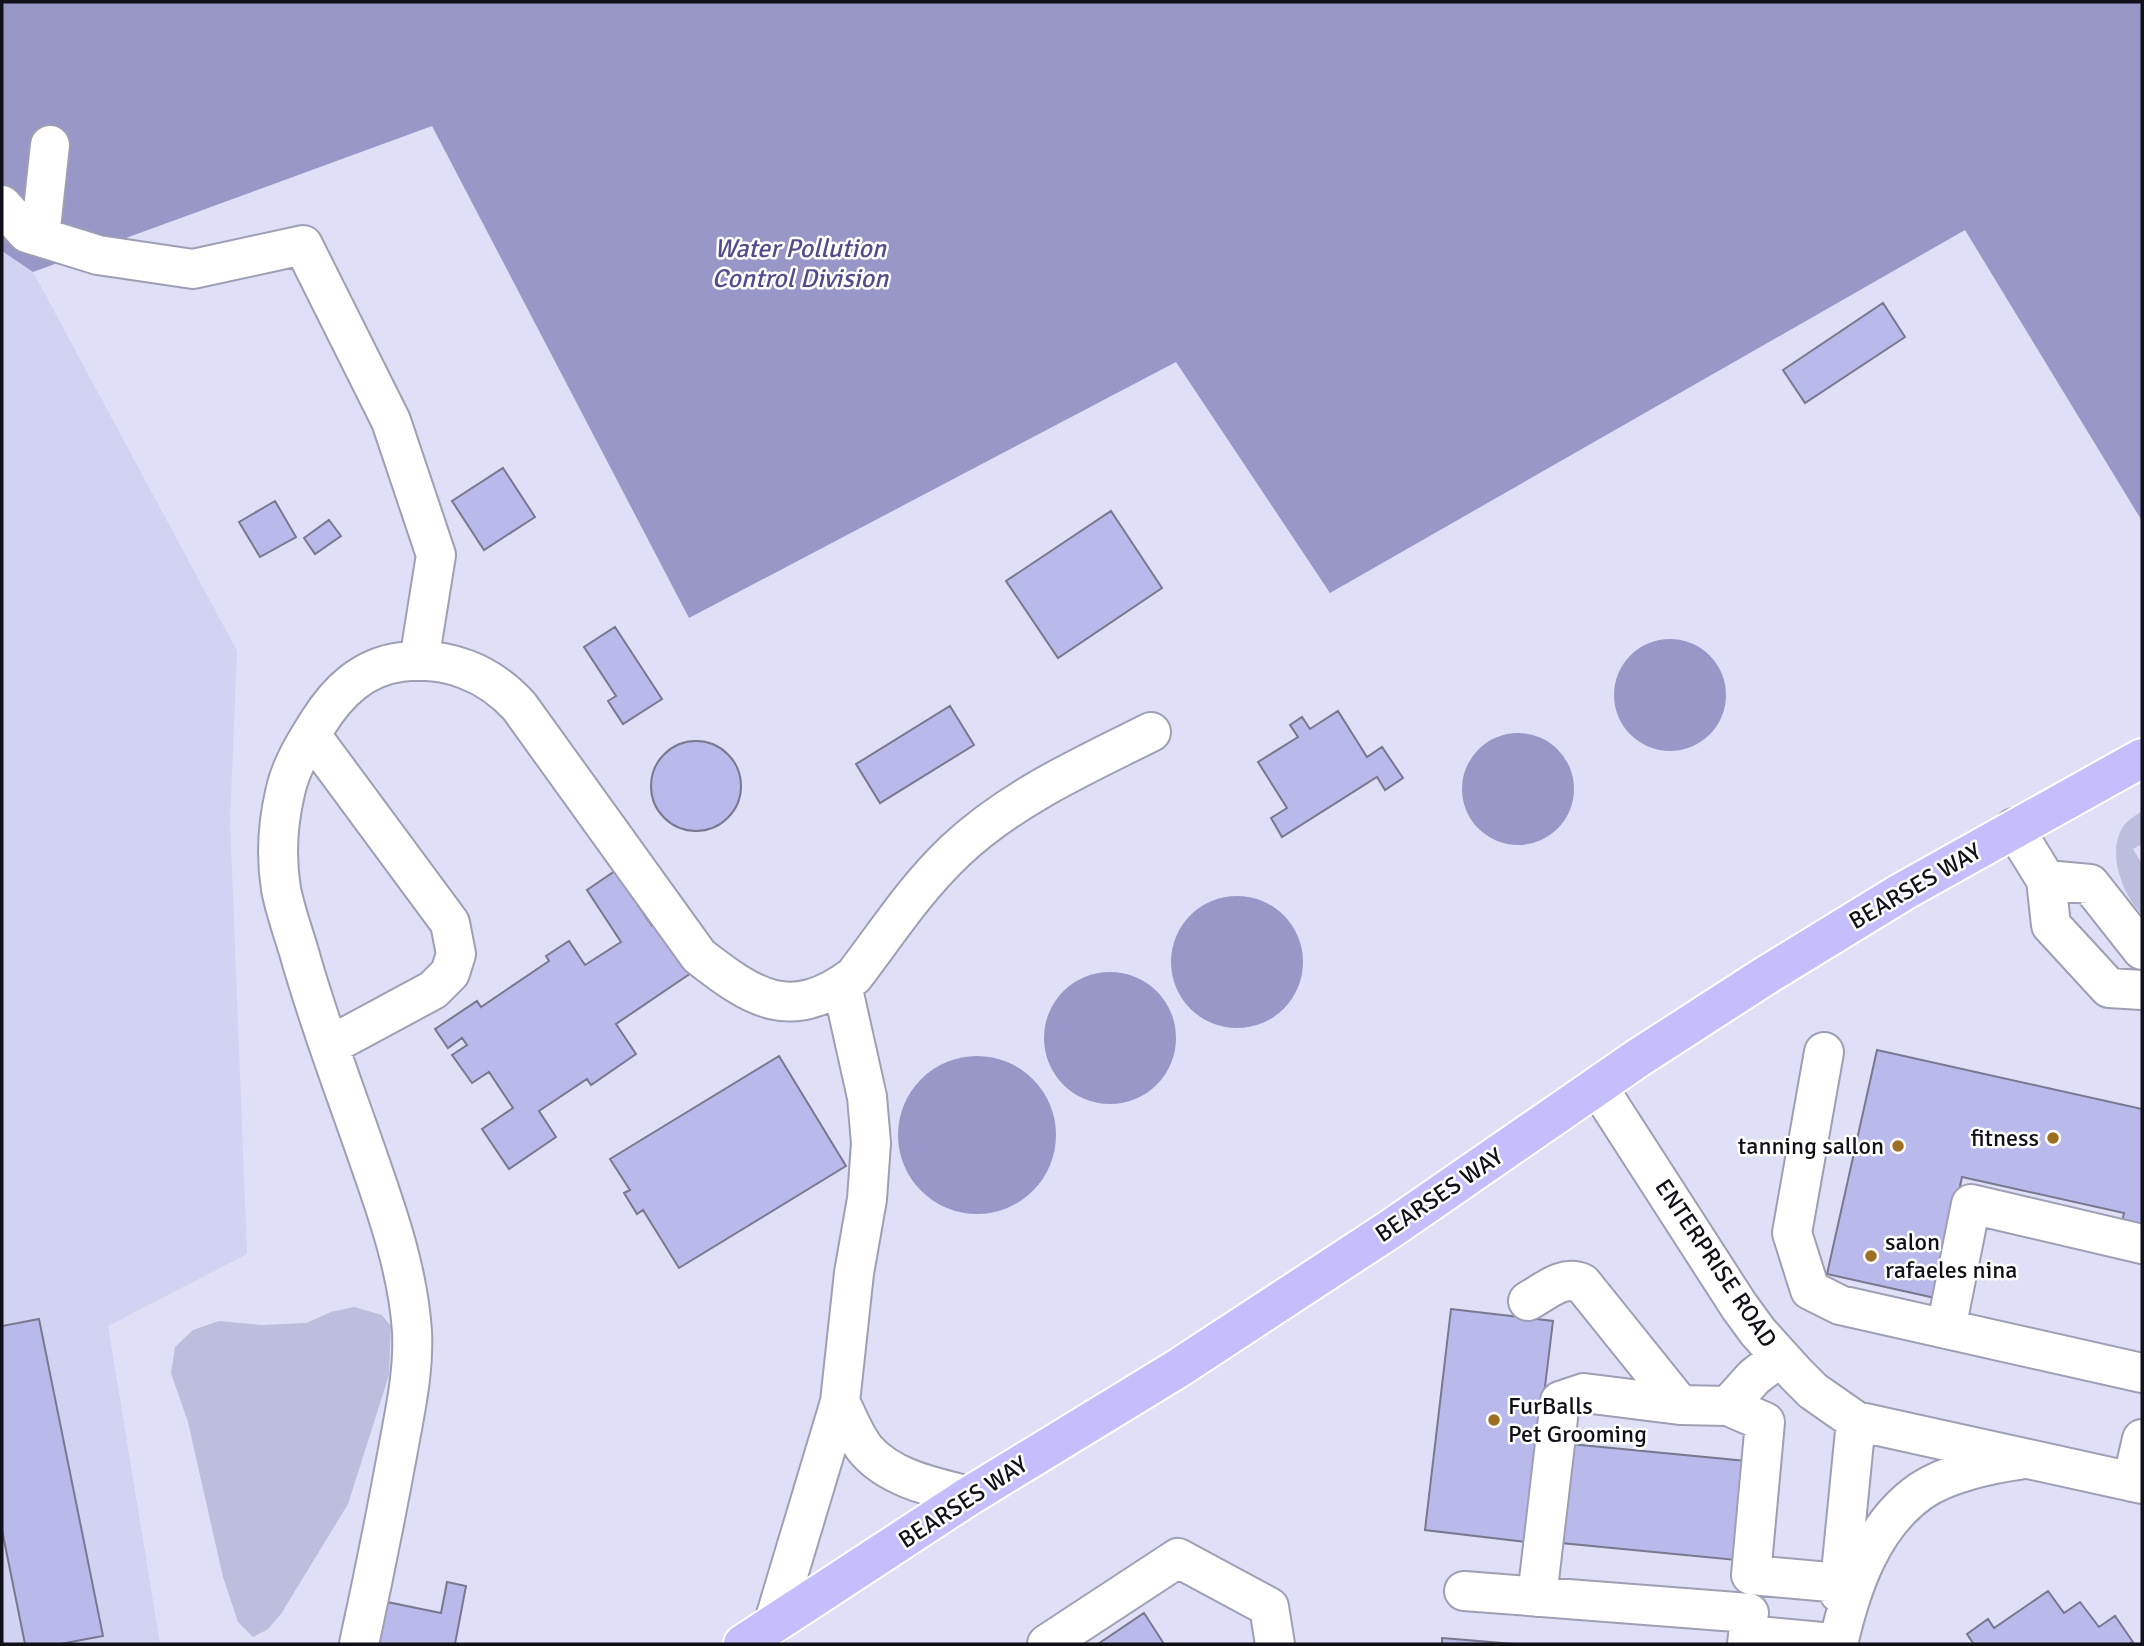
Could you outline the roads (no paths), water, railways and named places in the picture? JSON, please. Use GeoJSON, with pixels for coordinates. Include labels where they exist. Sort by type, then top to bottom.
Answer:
{"type":"FeatureCollection","features":[{"type":"Feature","properties":{"kind":"main road","name":"BEARSES WAY"},"geometry":{"type":"LineString","coordinates":[[758,1635],[969,1496],[1177,1369],[1392,1228],[1765,976],[1902,892],[2142,758]]}},
{"type":"Feature","properties":{"kind":"street"},"geometry":{"type":"LineString","coordinates":[[40,237],[50,145]]}},
{"type":"Feature","properties":{"kind":"street"},"geometry":{"type":"LineString","coordinates":[[2,205],[27,233],[99,255],[193,269],[303,245],[391,421],[436,555],[419,661]]}},
{"type":"Feature","properties":{"kind":"street"},"geometry":{"type":"LineString","coordinates":[[359,1644],[391,1492],[411,1378],[412,1331],[399,1254],[310,993],[281,888],[279,839],[285,793],[293,766],[339,694],[358,677],[385,664],[419,661],[454,665],[475,672],[504,690],[519,706],[699,956],[720,973],[765,999],[786,1003],[809,1001],[854,976],[912,896],[956,850],[1006,810],[1049,784],[1151,732]]}},
{"type":"Feature","properties":{"kind":"street"},"geometry":{"type":"LineString","coordinates":[[311,734],[450,923],[456,954],[450,973],[433,990],[329,1046]]}},
{"type":"Feature","properties":{"kind":"street"},"geometry":{"type":"LineString","coordinates":[[2014,828],[2046,880],[2051,925],[2109,988],[2142,990]]}},
{"type":"Feature","properties":{"kind":"street"},"geometry":{"type":"LineString","coordinates":[[2046,880],[2090,884],[2142,950]]}},
{"type":"Feature","properties":{"kind":"street"},"geometry":{"type":"LineString","coordinates":[[758,1635],[840,1402],[854,1273],[867,1199],[871,1143],[867,1097],[842,985]]}},
{"type":"Feature","properties":{"kind":"street"},"geometry":{"type":"LineString","coordinates":[[1824,1052],[1792,1233],[1810,1290],[1840,1305],[2142,1373]]}},
{"type":"Feature","properties":{"kind":"street","name":"ENTERPRISE ROAD"},"geometry":{"type":"LineString","coordinates":[[1598,1087],[1739,1306],[1780,1357],[1813,1391],[1856,1421],[2137,1483]]}},
{"type":"Feature","properties":{"kind":"street"},"geometry":{"type":"LineString","coordinates":[[1945,1329],[1970,1204],[2142,1244]]}},
{"type":"Feature","properties":{"kind":"street"},"geometry":{"type":"LineString","coordinates":[[1528,1301],[1565,1280],[1582,1283],[1680,1405]]}},
{"type":"Feature","properties":{"kind":"street"},"geometry":{"type":"LineString","coordinates":[[1728,1406],[1754,1377],[1780,1357]]}},
{"type":"Feature","properties":{"kind":"street"},"geometry":{"type":"LineString","coordinates":[[1537,1597],[1560,1401],[1584,1392],[1680,1405],[1728,1406],[1765,1422],[1748,1631]]}},
{"type":"Feature","properties":{"kind":"street"},"geometry":{"type":"LineString","coordinates":[[840,1402],[865,1449],[887,1468],[936,1488],[969,1496]]}},
{"type":"Feature","properties":{"kind":"street"},"geometry":{"type":"LineString","coordinates":[[1835,1644],[1856,1421]]}},
{"type":"Feature","properties":{"kind":"street"},"geometry":{"type":"LineString","coordinates":[[2137,1483],[2142,1439]]}},
{"type":"Feature","properties":{"kind":"street"},"geometry":{"type":"LineString","coordinates":[[1835,1644],[1861,1568],[1878,1536],[1896,1514],[1921,1491],[1942,1480],[1979,1468],[2028,1458]]}},
{"type":"Feature","properties":{"kind":"street"},"geometry":{"type":"LineString","coordinates":[[1047,1644],[1178,1558],[1269,1606],[1275,1644]]}},
{"type":"Feature","properties":{"kind":"street"},"geometry":{"type":"LineString","coordinates":[[1751,1575],[1840,1583]]}},
{"type":"Feature","properties":{"kind":"street"},"geometry":{"type":"LineString","coordinates":[[1464,1591],[1537,1597],[1835,1644]]}},
{"type":"Feature","properties":{"kind":"water","name":"Water Pollution Control Division"},"geometry":{"type":"Polygon","coordinates":[[[2,2],[2142,2],[2142,521],[1965,230],[1330,593],[1176,362],[689,618],[432,126],[33,272],[2,251],[2,2]]]}},
{"type":"Feature","properties":{"kind":"water"},"geometry":{"type":"Polygon","coordinates":[[[1670,639],[1691,643],[1709,656],[1722,674],[1726,695],[1722,716],[1709,734],[1691,747],[1670,751],[1649,747],[1631,734],[1618,716],[1614,695],[1618,674],[1631,656],[1649,643],[1670,639]]]}},
{"type":"Feature","properties":{"kind":"water"},"geometry":{"type":"Polygon","coordinates":[[[1518,733],[1539,737],[1557,750],[1570,768],[1574,789],[1570,810],[1557,828],[1539,841],[1518,845],[1497,841],[1479,828],[1466,810],[1462,789],[1466,768],[1479,750],[1497,737],[1518,733]]]}},
{"type":"Feature","properties":{"kind":"water"},"geometry":{"type":"Polygon","coordinates":[[[1237,896],[1262,901],[1284,915],[1298,937],[1303,962],[1298,987],[1284,1009],[1262,1023],[1237,1028],[1212,1023],[1190,1009],[1176,987],[1171,962],[1176,937],[1190,915],[1212,901],[1237,896]]]}},
{"type":"Feature","properties":{"kind":"water"},"geometry":{"type":"Polygon","coordinates":[[[1110,972],[1135,977],[1157,991],[1171,1013],[1176,1038],[1171,1063],[1157,1085],[1135,1099],[1110,1104],[1085,1099],[1063,1085],[1049,1063],[1044,1038],[1049,1013],[1063,991],[1085,977],[1110,972]]]}},
{"type":"Feature","properties":{"kind":"water"},"geometry":{"type":"Polygon","coordinates":[[[977,1056],[1007,1062],[1033,1079],[1050,1105],[1056,1135],[1050,1165],[1033,1191],[1007,1208],[977,1214],[947,1208],[921,1191],[904,1165],[898,1135],[904,1105],[921,1079],[947,1062],[977,1056]]]}},
{"type":"Feature","properties":{"kind":"place","name":"fitness"},"geometry":{"type":"Point","coordinates":[2053,1138]}},
{"type":"Feature","properties":{"kind":"place","name":"tanning sallon"},"geometry":{"type":"Point","coordinates":[1898,1146]}},
{"type":"Feature","properties":{"kind":"place","name":"salon rafaeles nina"},"geometry":{"type":"Point","coordinates":[1871,1256]}},
{"type":"Feature","properties":{"kind":"place","name":"FurBalls Pet Grooming"},"geometry":{"type":"Point","coordinates":[1494,1420]}}]}
